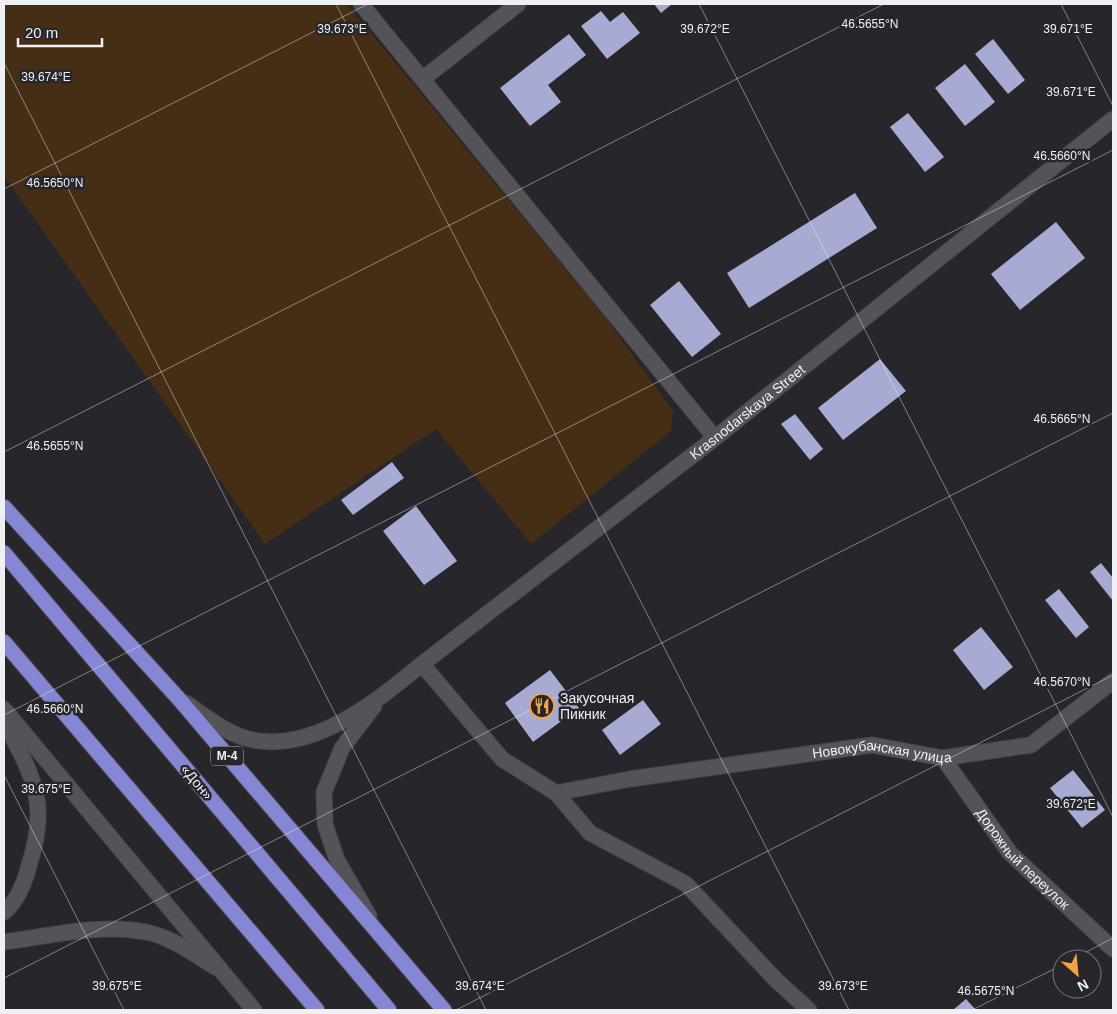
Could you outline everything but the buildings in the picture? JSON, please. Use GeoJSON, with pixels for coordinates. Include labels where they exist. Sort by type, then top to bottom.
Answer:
{"type":"FeatureCollection","features":[{"type":"Feature","properties":{"kind":"highway","name":"М-4"},"geometry":{"type":"LineString","coordinates":[[4,507],[179,699],[444,1010]]}},
{"type":"Feature","properties":{"kind":"highway","name":"«Дон»"},"geometry":{"type":"LineString","coordinates":[[4,554],[390,1010]]}},
{"type":"Feature","properties":{"kind":"highway"},"geometry":{"type":"LineString","coordinates":[[4,642],[317,1010]]}},
{"type":"Feature","properties":{"kind":"street"},"geometry":{"type":"LineString","coordinates":[[361,4],[424,78],[715,438]]}},
{"type":"Feature","properties":{"kind":"street"},"geometry":{"type":"LineString","coordinates":[[424,78],[518,4]]}},
{"type":"Feature","properties":{"kind":"street","name":"Krasnodarskaya Street"},"geometry":{"type":"LineString","coordinates":[[378,701],[422,664],[715,438],[1113,119]]}},
{"type":"Feature","properties":{"kind":"street"},"geometry":{"type":"LineString","coordinates":[[422,664],[502,759],[556,793],[590,833],[686,884],[774,979],[809,1010]]}},
{"type":"Feature","properties":{"kind":"street","name":"Новокубанская улица"},"geometry":{"type":"LineString","coordinates":[[556,793],[630,779],[872,745],[943,758],[1031,745],[1113,681]]}},
{"type":"Feature","properties":{"kind":"street","name":"М-4"},"geometry":{"type":"LineString","coordinates":[[179,699],[216,725],[253,740],[292,740],[329,728],[378,701]]}},
{"type":"Feature","properties":{"kind":"street","name":"М-4"},"geometry":{"type":"LineString","coordinates":[[378,701],[342,748],[324,792],[325,824],[337,860],[380,937]]}},
{"type":"Feature","properties":{"kind":"street"},"geometry":{"type":"LineString","coordinates":[[4,709],[254,1010]]}},
{"type":"Feature","properties":{"kind":"street"},"geometry":{"type":"LineString","coordinates":[[4,721],[29,770],[39,802],[36,846],[26,878],[11,906],[4,912]]}},
{"type":"Feature","properties":{"kind":"street","name":"Дорожный переулок"},"geometry":{"type":"LineString","coordinates":[[943,758],[1010,853],[1113,949]]}},
{"type":"Feature","properties":{"kind":"street"},"geometry":{"type":"LineString","coordinates":[[4,942],[83,931],[122,930],[147,932],[180,946],[225,973]]}},
{"type":"Feature","properties":{"kind":"shaded area"},"geometry":{"type":"Polygon","coordinates":[[[4,4],[347,4],[605,317],[673,411],[671,431],[531,544],[436,429],[265,544],[4,176],[4,4]]]}},
{"type":"Feature","properties":{"kind":"place","name":"Закусочная Пикник"},"geometry":{"type":"Point","coordinates":[542,706]}}]}
